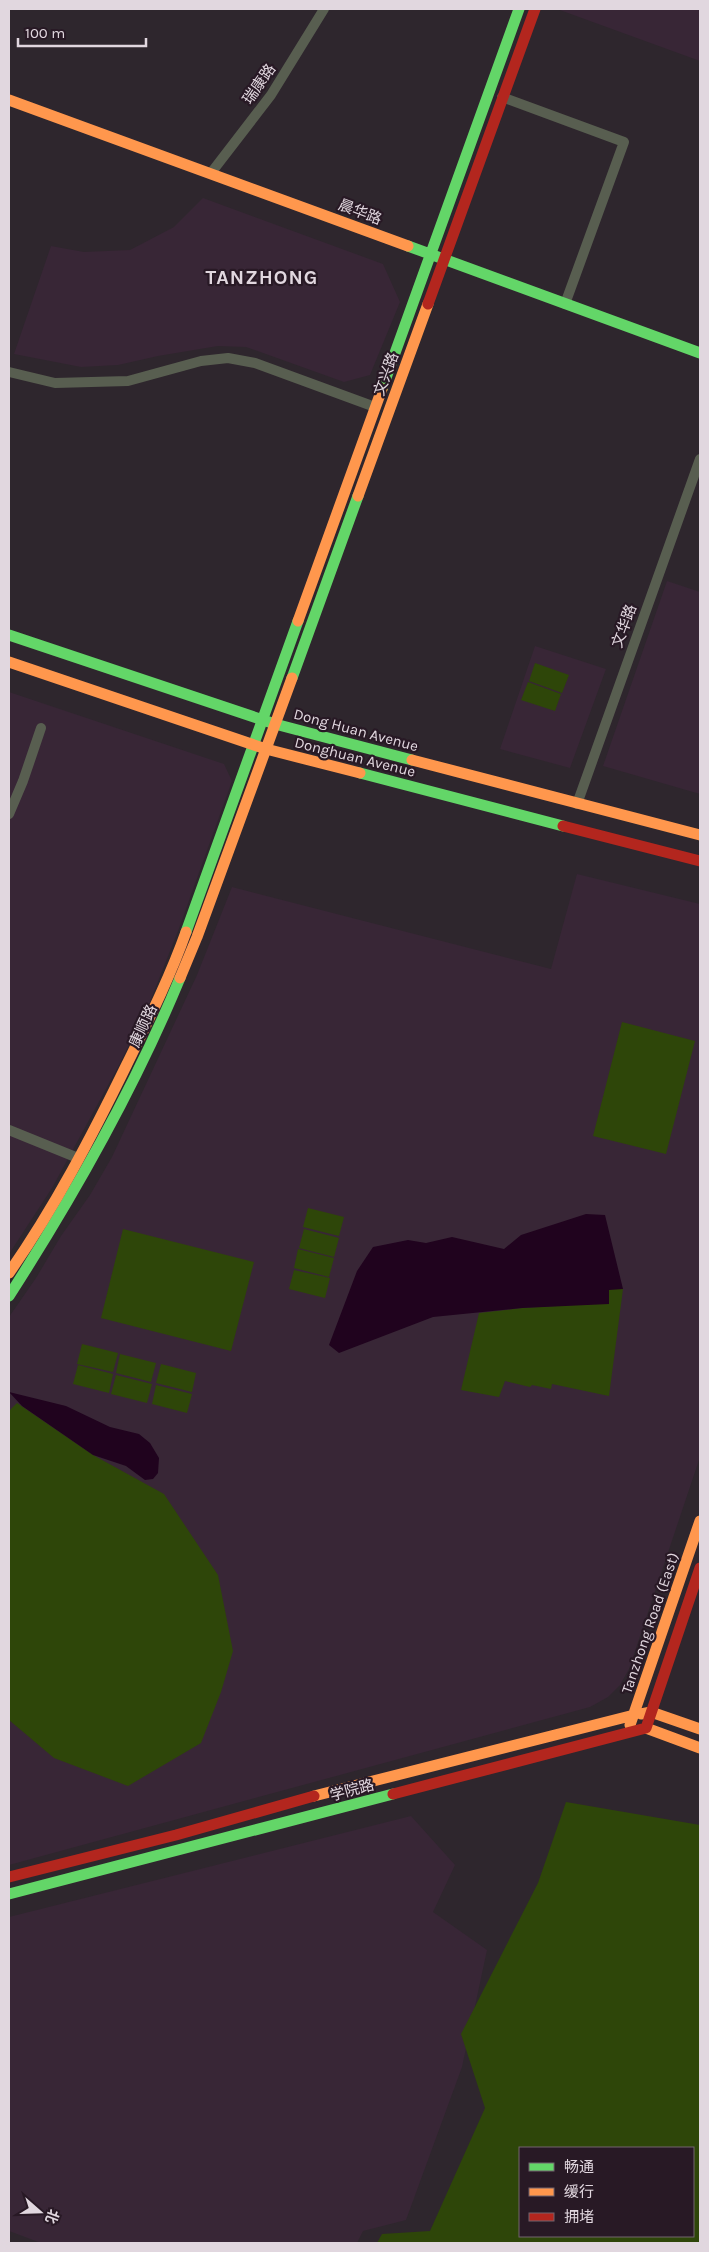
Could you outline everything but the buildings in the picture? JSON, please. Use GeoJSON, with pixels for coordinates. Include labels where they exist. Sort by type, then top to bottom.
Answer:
{"type":"FeatureCollection","features":[{"type":"Feature","properties":{"kind":"main road","name":"文兴路"},"geometry":{"type":"LineString","coordinates":[[253,745],[519,9]]}},
{"type":"Feature","properties":{"kind":"main road","name":"文兴路"},"geometry":{"type":"LineString","coordinates":[[266,749],[535,9]]}},
{"type":"Feature","properties":{"kind":"main road","name":"晨华路"},"geometry":{"type":"LineString","coordinates":[[9,100],[700,353]]}},
{"type":"Feature","properties":{"kind":"main road","name":"Dong Huan Avenue"},"geometry":{"type":"LineString","coordinates":[[9,635],[275,724],[577,804],[700,834]]}},
{"type":"Feature","properties":{"kind":"main road","name":"Donghuan Avenue"},"geometry":{"type":"LineString","coordinates":[[9,662],[266,749],[700,861]]}},
{"type":"Feature","properties":{"kind":"main road","name":"康顺路"},"geometry":{"type":"LineString","coordinates":[[9,1273],[58,1195],[129,1063],[182,943],[253,745]]}},
{"type":"Feature","properties":{"kind":"main road","name":"康顺路"},"geometry":{"type":"LineString","coordinates":[[9,1296],[56,1223],[154,1040],[197,937],[266,749]]}},
{"type":"Feature","properties":{"kind":"main road","name":"Tanzhong Road (East)"},"geometry":{"type":"LineString","coordinates":[[627,1734],[700,1521]]}},
{"type":"Feature","properties":{"kind":"main road","name":"Tanzhong Road (East)"},"geometry":{"type":"LineString","coordinates":[[646,1728],[700,1568]]}},
{"type":"Feature","properties":{"kind":"main road","name":"学院路"},"geometry":{"type":"LineString","coordinates":[[9,1877],[176,1835],[273,1806],[634,1715],[651,1712],[700,1729]]}},
{"type":"Feature","properties":{"kind":"main road","name":"学院路"},"geometry":{"type":"LineString","coordinates":[[9,1894],[646,1728]]}},
{"type":"Feature","properties":{"kind":"main road"},"geometry":{"type":"LineString","coordinates":[[646,1728],[700,1748]]}},
{"type":"Feature","properties":{"kind":"street","name":"瑞康路"},"geometry":{"type":"LineString","coordinates":[[212,173],[271,95],[308,38],[324,9]]}},
{"type":"Feature","properties":{"kind":"street"},"geometry":{"type":"LineString","coordinates":[[502,97],[624,142],[565,304]]}},
{"type":"Feature","properties":{"kind":"street"},"geometry":{"type":"LineString","coordinates":[[9,372],[55,383],[128,381],[201,361],[228,358],[255,363],[375,407]]}},
{"type":"Feature","properties":{"kind":"street","name":"文华路"},"geometry":{"type":"LineString","coordinates":[[577,804],[700,459]]}},
{"type":"Feature","properties":{"kind":"street"},"geometry":{"type":"LineString","coordinates":[[9,814],[23,781],[41,728]]}},
{"type":"Feature","properties":{"kind":"street"},"geometry":{"type":"LineString","coordinates":[[9,1130],[78,1158]]}},
{"type":"Feature","properties":{"kind":"shaded area"},"geometry":{"type":"Polygon","coordinates":[[[557,9],[700,9],[700,61],[557,9]]]}},
{"type":"Feature","properties":{"kind":"shaded area"},"geometry":{"type":"Polygon","coordinates":[[[203,198],[383,264],[400,302],[370,375],[344,382],[246,347],[218,346],[118,365],[81,367],[14,354],[51,246],[84,252],[130,250],[174,227],[203,198]]]}},
{"type":"Feature","properties":{"kind":"shaded area"},"geometry":{"type":"Polygon","coordinates":[[[667,581],[700,592],[700,794],[603,766],[667,581]]]}},
{"type":"Feature","properties":{"kind":"shaded area"},"geometry":{"type":"Polygon","coordinates":[[[535,646],[606,669],[570,768],[500,749],[535,646]]]}},
{"type":"Feature","properties":{"kind":"shaded area"},"geometry":{"type":"Polygon","coordinates":[[[9,692],[224,764],[232,781],[178,931],[149,1004],[119,1065],[52,1188],[9,1254],[9,692]]]}},
{"type":"Feature","properties":{"kind":"shaded area"},"geometry":{"type":"Polygon","coordinates":[[[577,874],[700,904],[700,1457],[629,1669],[620,1685],[608,1697],[590,1707],[9,1865],[9,1317],[90,1195],[112,1157],[197,975],[232,887],[551,969],[577,874]]]}},
{"type":"Feature","properties":{"kind":"shaded area"},"geometry":{"type":"Polygon","coordinates":[[[586,1214],[605,1215],[623,1289],[609,1290],[609,1304],[522,1308],[433,1317],[339,1353],[329,1345],[357,1271],[373,1247],[408,1240],[426,1243],[452,1237],[504,1249],[521,1235],[586,1214]]]}},
{"type":"Feature","properties":{"kind":"shaded area"},"geometry":{"type":"Polygon","coordinates":[[[9,1392],[66,1406],[110,1427],[139,1434],[150,1443],[159,1458],[158,1473],[153,1479],[145,1480],[126,1466],[93,1455],[22,1406],[9,1392]]]}},
{"type":"Feature","properties":{"kind":"shaded area"},"geometry":{"type":"Polygon","coordinates":[[[411,1816],[455,1865],[433,1912],[487,1950],[462,2067],[406,2220],[363,2231],[357,2243],[41,2243],[9,2231],[9,1917],[411,1816]]]}},
{"type":"Feature","properties":{"kind":"green space"},"geometry":{"type":"Polygon","coordinates":[[[535,663],[569,675],[562,693],[529,681],[535,663]]]}},
{"type":"Feature","properties":{"kind":"green space"},"geometry":{"type":"Polygon","coordinates":[[[528,682],[561,694],[555,711],[521,700],[528,682]]]}},
{"type":"Feature","properties":{"kind":"green space"},"geometry":{"type":"Polygon","coordinates":[[[622,1022],[695,1041],[666,1154],[593,1136],[622,1022]]]}},
{"type":"Feature","properties":{"kind":"green space"},"geometry":{"type":"Polygon","coordinates":[[[308,1208],[344,1217],[339,1236],[303,1227],[308,1208]]]}},
{"type":"Feature","properties":{"kind":"green space"},"geometry":{"type":"Polygon","coordinates":[[[123,1229],[254,1262],[231,1351],[101,1318],[123,1229]]]}},
{"type":"Feature","properties":{"kind":"green space"},"geometry":{"type":"Polygon","coordinates":[[[304,1229],[339,1238],[334,1257],[299,1248],[304,1229]]]}},
{"type":"Feature","properties":{"kind":"green space"},"geometry":{"type":"Polygon","coordinates":[[[298,1249],[334,1258],[329,1277],[294,1268],[298,1249]]]}},
{"type":"Feature","properties":{"kind":"green space"},"geometry":{"type":"Polygon","coordinates":[[[294,1270],[330,1278],[325,1298],[289,1289],[294,1270]]]}},
{"type":"Feature","properties":{"kind":"green space"},"geometry":{"type":"Polygon","coordinates":[[[609,1289],[623,1289],[609,1396],[552,1384],[551,1389],[532,1385],[530,1387],[505,1381],[499,1397],[461,1390],[479,1313],[522,1308],[609,1303],[609,1289]]]}},
{"type":"Feature","properties":{"kind":"green space"},"geometry":{"type":"Polygon","coordinates":[[[82,1344],[118,1353],[113,1372],[77,1364],[82,1344]]]}},
{"type":"Feature","properties":{"kind":"green space"},"geometry":{"type":"Polygon","coordinates":[[[120,1354],[156,1363],[151,1382],[116,1373],[120,1354]]]}},
{"type":"Feature","properties":{"kind":"green space"},"geometry":{"type":"Polygon","coordinates":[[[161,1364],[196,1373],[192,1392],[156,1383],[161,1364]]]}},
{"type":"Feature","properties":{"kind":"green space"},"geometry":{"type":"Polygon","coordinates":[[[78,1365],[113,1374],[109,1393],[73,1384],[78,1365]]]}},
{"type":"Feature","properties":{"kind":"green space"},"geometry":{"type":"Polygon","coordinates":[[[116,1375],[152,1384],[147,1403],[111,1394],[116,1375]]]}},
{"type":"Feature","properties":{"kind":"green space"},"geometry":{"type":"Polygon","coordinates":[[[156,1385],[192,1394],[187,1413],[152,1404],[156,1385]]]}},
{"type":"Feature","properties":{"kind":"green space"},"geometry":{"type":"Polygon","coordinates":[[[17,1403],[93,1455],[164,1494],[218,1575],[233,1651],[221,1692],[201,1743],[128,1786],[54,1758],[9,1720],[9,1411],[17,1403]]]}},
{"type":"Feature","properties":{"kind":"green space"},"geometry":{"type":"Polygon","coordinates":[[[566,1802],[700,1825],[700,2243],[377,2243],[382,2234],[430,2231],[485,2108],[461,2034],[538,1883],[566,1802]]]}},
{"type":"Feature","properties":{"kind":"traffic: fast"},"geometry":{"type":"LineString","coordinates":[[382,389],[519,9]]}},
{"type":"Feature","properties":{"kind":"traffic: fast"},"geometry":{"type":"LineString","coordinates":[[408,246],[700,353]]}},
{"type":"Feature","properties":{"kind":"traffic: fast"},"geometry":{"type":"LineString","coordinates":[[292,678],[358,496]]}},
{"type":"Feature","properties":{"kind":"traffic: fast"},"geometry":{"type":"LineString","coordinates":[[186,932],[298,621]]}},
{"type":"Feature","properties":{"kind":"traffic: fast"},"geometry":{"type":"LineString","coordinates":[[9,635],[275,724],[412,760]]}},
{"type":"Feature","properties":{"kind":"traffic: fast"},"geometry":{"type":"LineString","coordinates":[[360,773],[563,826]]}},
{"type":"Feature","properties":{"kind":"traffic: fast"},"geometry":{"type":"LineString","coordinates":[[9,1296],[57,1219],[102,1141],[143,1060],[180,978]]}},
{"type":"Feature","properties":{"kind":"traffic: fast"},"geometry":{"type":"LineString","coordinates":[[9,1894],[393,1794]]}},
{"type":"Feature","properties":{"kind":"traffic: slow"},"geometry":{"type":"LineString","coordinates":[[9,100],[408,246]]}},
{"type":"Feature","properties":{"kind":"traffic: slow"},"geometry":{"type":"LineString","coordinates":[[358,496],[428,304]]}},
{"type":"Feature","properties":{"kind":"traffic: slow"},"geometry":{"type":"LineString","coordinates":[[298,621],[382,389]]}},
{"type":"Feature","properties":{"kind":"traffic: slow"},"geometry":{"type":"LineString","coordinates":[[9,662],[266,749],[360,773]]}},
{"type":"Feature","properties":{"kind":"traffic: slow"},"geometry":{"type":"LineString","coordinates":[[180,978],[197,937],[292,678]]}},
{"type":"Feature","properties":{"kind":"traffic: slow"},"geometry":{"type":"LineString","coordinates":[[412,760],[700,835]]}},
{"type":"Feature","properties":{"kind":"traffic: slow"},"geometry":{"type":"LineString","coordinates":[[9,1273],[42,1223],[100,1118],[158,999],[186,932]]}},
{"type":"Feature","properties":{"kind":"traffic: slow"},"geometry":{"type":"LineString","coordinates":[[630,1725],[700,1521]]}},
{"type":"Feature","properties":{"kind":"traffic: slow"},"geometry":{"type":"LineString","coordinates":[[641,1714],[651,1712],[700,1729]]}},
{"type":"Feature","properties":{"kind":"traffic: slow"},"geometry":{"type":"LineString","coordinates":[[314,1796],[634,1715]]}},
{"type":"Feature","properties":{"kind":"traffic: slow"},"geometry":{"type":"LineString","coordinates":[[646,1728],[700,1748]]}},
{"type":"Feature","properties":{"kind":"traffic: jam"},"geometry":{"type":"LineString","coordinates":[[428,304],[535,9]]}},
{"type":"Feature","properties":{"kind":"traffic: jam"},"geometry":{"type":"LineString","coordinates":[[563,826],[700,861]]}},
{"type":"Feature","properties":{"kind":"traffic: jam"},"geometry":{"type":"LineString","coordinates":[[393,1794],[646,1728],[700,1568]]}},
{"type":"Feature","properties":{"kind":"traffic: jam"},"geometry":{"type":"LineString","coordinates":[[9,1877],[176,1835],[314,1796]]}},
{"type":"Feature","properties":{"kind":"district","name":"TANZHONG"},"geometry":{"type":"Point","coordinates":[262,277]}}]}
